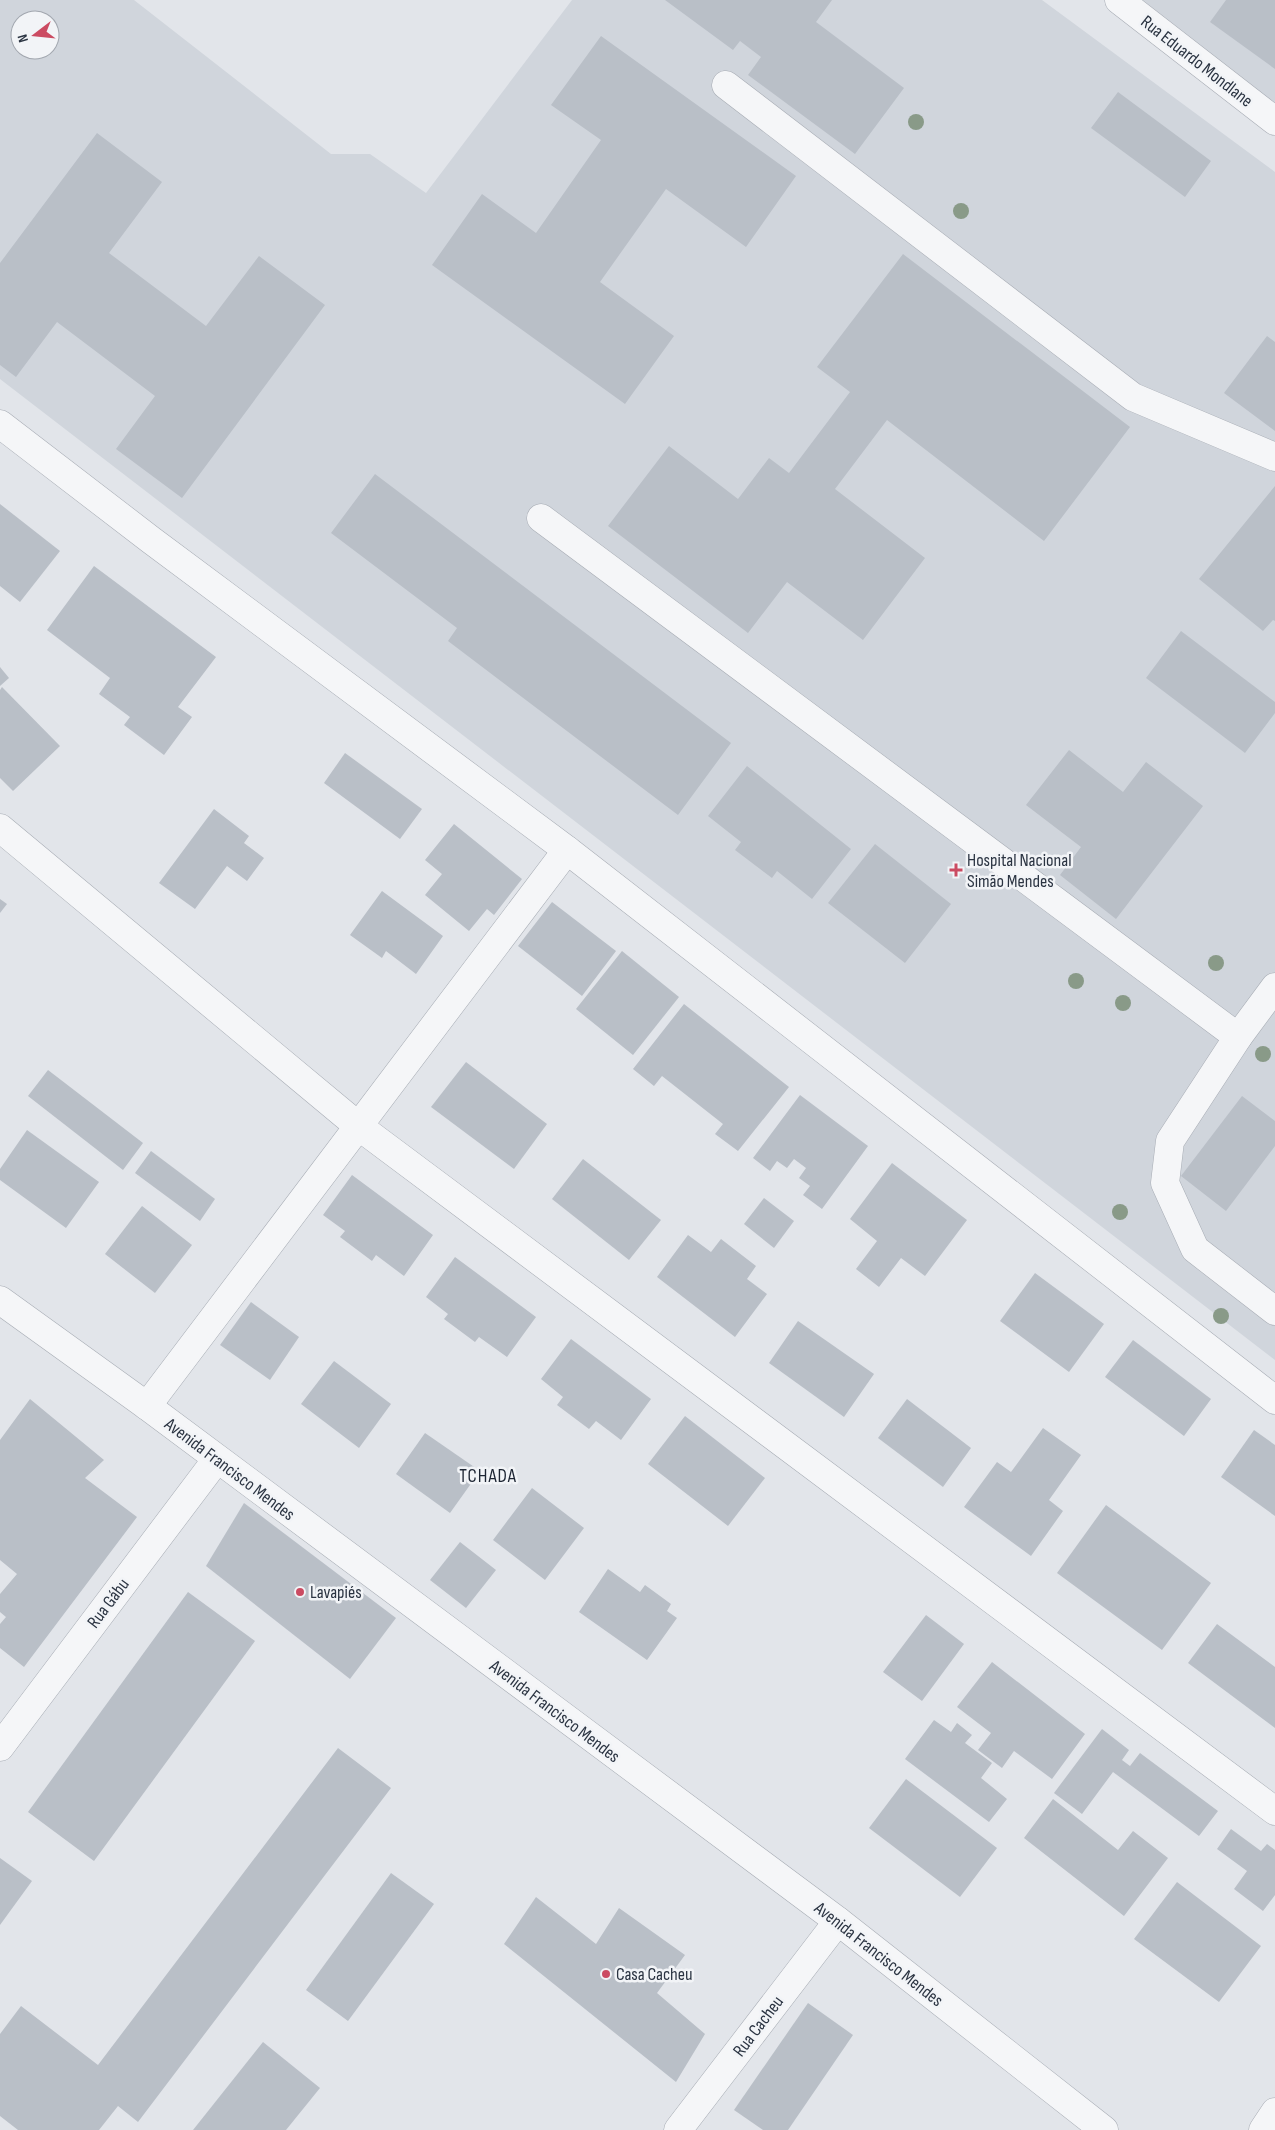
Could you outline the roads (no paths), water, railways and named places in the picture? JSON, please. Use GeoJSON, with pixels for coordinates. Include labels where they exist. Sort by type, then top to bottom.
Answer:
{"type":"FeatureCollection","features":[{"type":"Feature","properties":{"kind":"street","name":"Rua Eduardo Mondlane"},"geometry":{"type":"LineString","coordinates":[[1118,0],[1275,121]]}},
{"type":"Feature","properties":{"kind":"street"},"geometry":{"type":"LineString","coordinates":[[726,84],[1133,397],[1275,458]]}},
{"type":"Feature","properties":{"kind":"street"},"geometry":{"type":"LineString","coordinates":[[0,424],[151,540],[567,850],[1275,1400]]}},
{"type":"Feature","properties":{"kind":"street"},"geometry":{"type":"LineString","coordinates":[[541,518],[1238,1037]]}},
{"type":"Feature","properties":{"kind":"street"},"geometry":{"type":"LineString","coordinates":[[0,828],[357,1126],[1275,1811]]}},
{"type":"Feature","properties":{"kind":"street"},"geometry":{"type":"LineString","coordinates":[[147,1406],[567,850]]}},
{"type":"Feature","properties":{"kind":"street"},"geometry":{"type":"LineString","coordinates":[[1275,987],[1238,1037],[1170,1141],[1165,1183],[1196,1249],[1275,1311]]}},
{"type":"Feature","properties":{"kind":"street","name":"Avenida Francisco Mendes"},"geometry":{"type":"LineString","coordinates":[[0,1300],[147,1406],[838,1921],[1104,2130]]}},
{"type":"Feature","properties":{"kind":"street","name":"Rua Gábu"},"geometry":{"type":"LineString","coordinates":[[0,1747],[217,1459]]}},
{"type":"Feature","properties":{"kind":"street","name":"Rua Cacheu"},"geometry":{"type":"LineString","coordinates":[[678,2130],[838,1921]]}},
{"type":"Feature","properties":{"kind":"street"},"geometry":{"type":"LineString","coordinates":[[1263,2130],[1275,2112]]}},
{"type":"Feature","properties":{"kind":"place","name":"Hospital Nacional Simão Mendes"},"geometry":{"type":"Point","coordinates":[956,870]}},
{"type":"Feature","properties":{"kind":"place","name":"Lavapiés"},"geometry":{"type":"Point","coordinates":[300,1592]}},
{"type":"Feature","properties":{"kind":"place","name":"Casa Cacheu"},"geometry":{"type":"Point","coordinates":[606,1974]}},
{"type":"Feature","properties":{"kind":"district","name":"TCHADA"},"geometry":{"type":"Point","coordinates":[488,1475]}}]}
